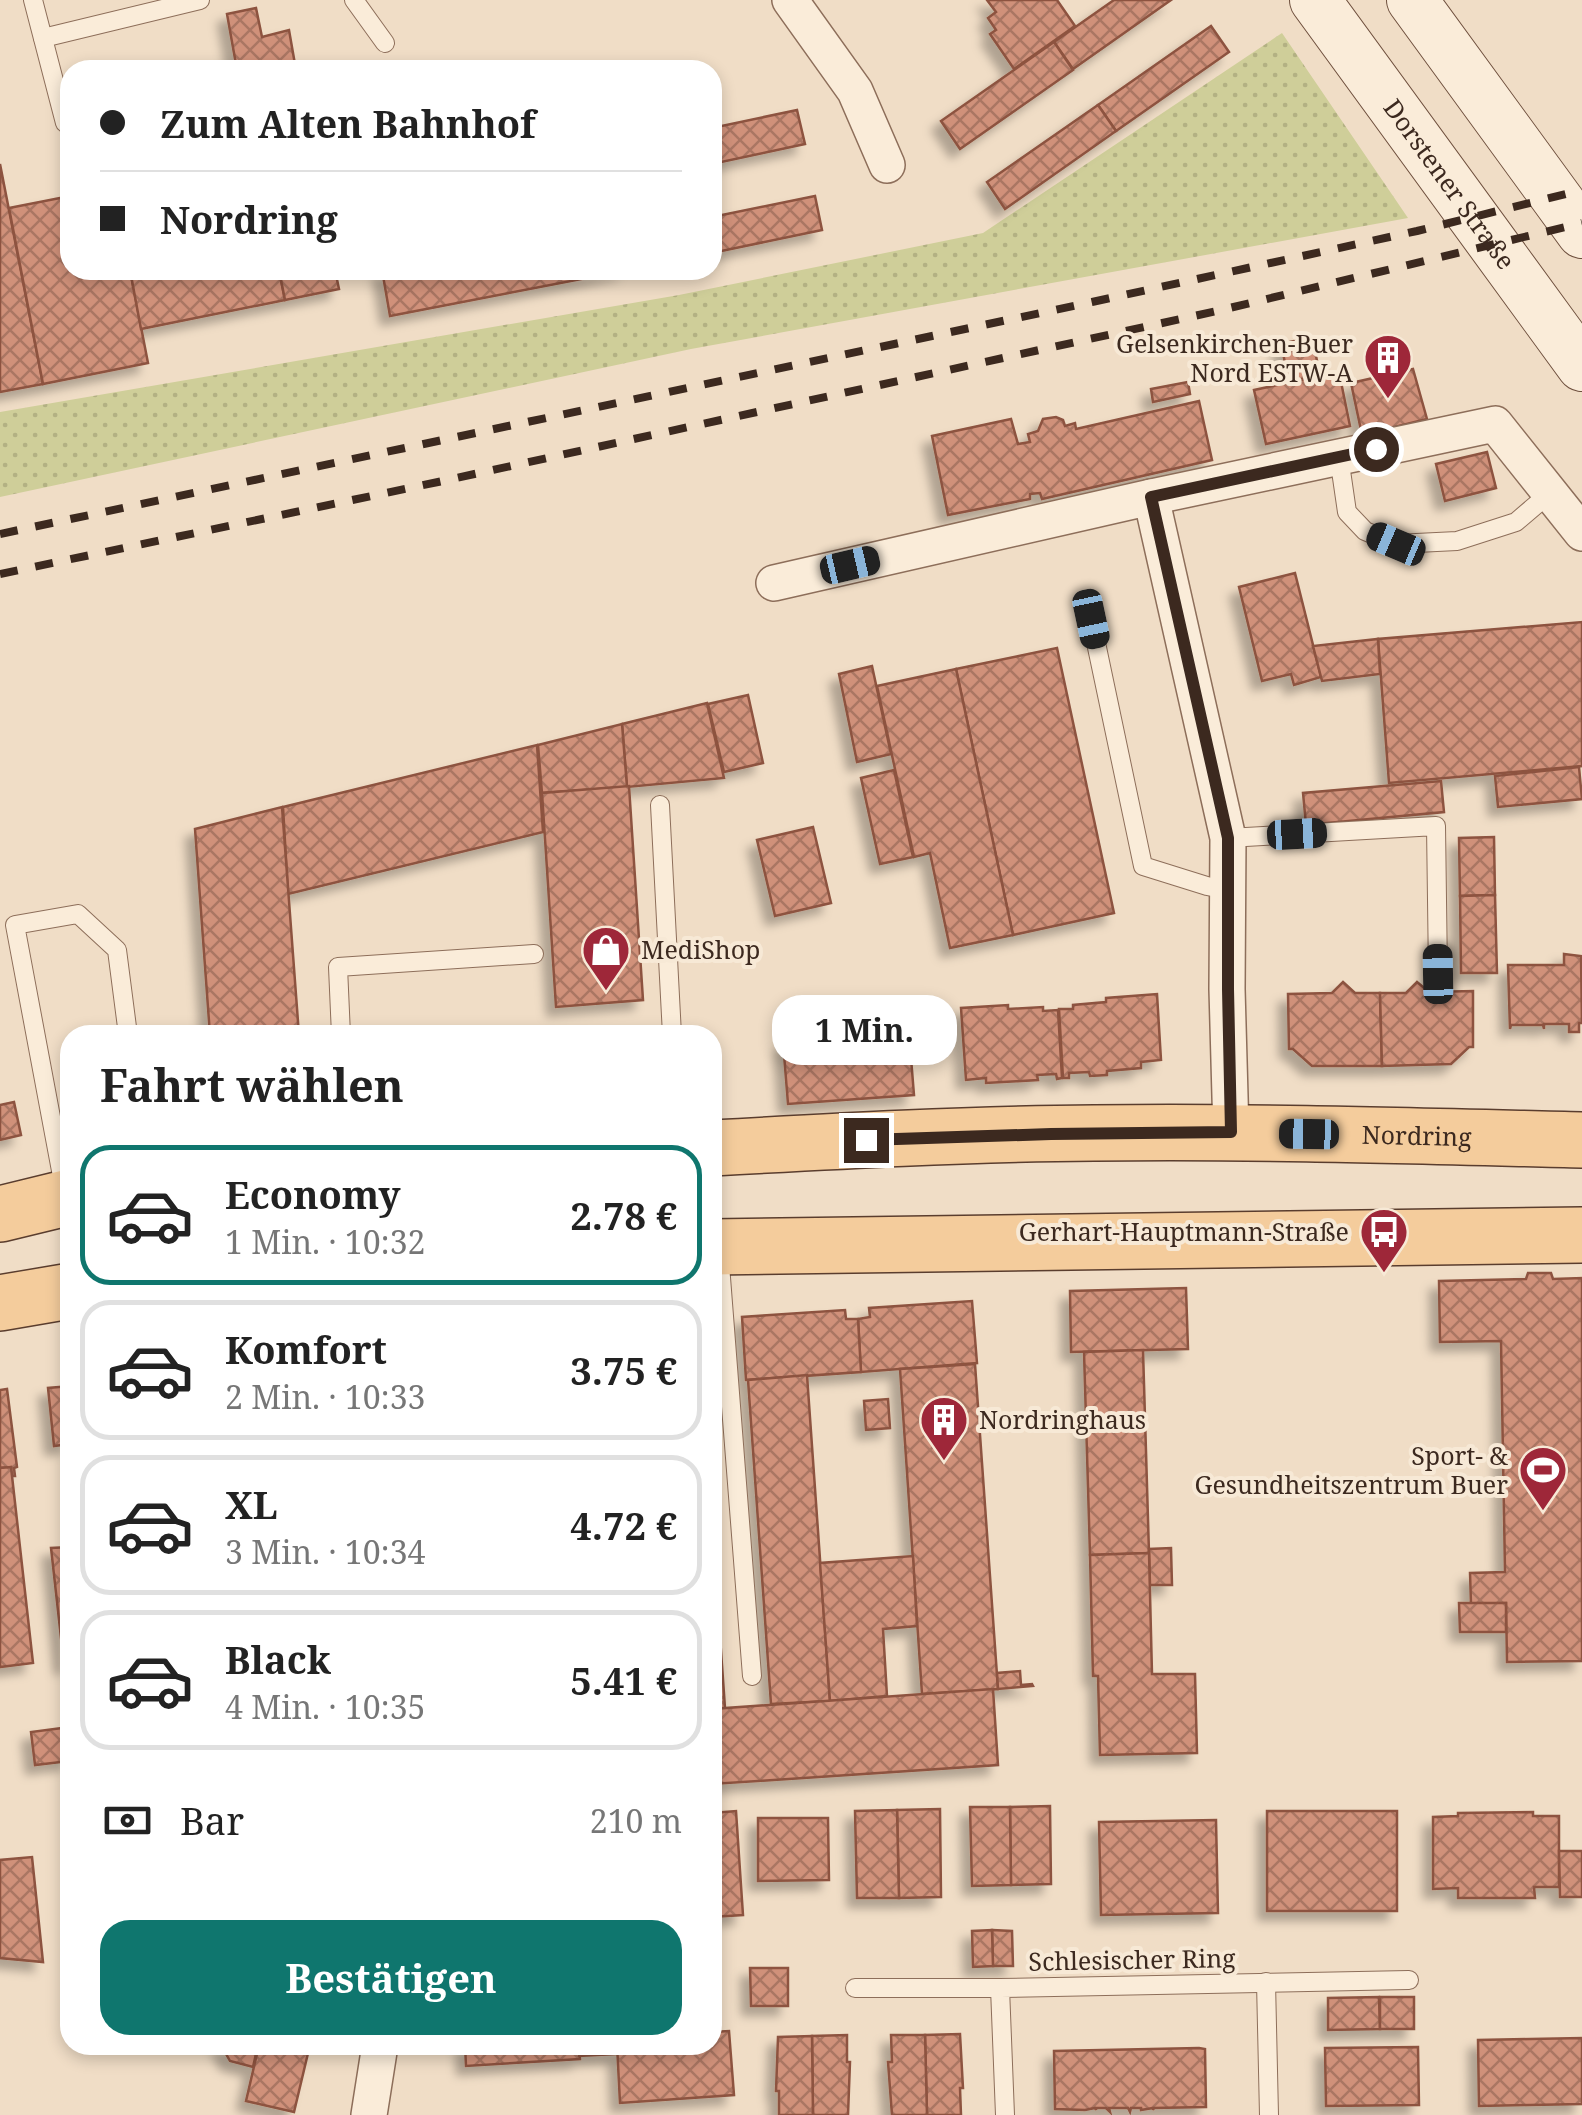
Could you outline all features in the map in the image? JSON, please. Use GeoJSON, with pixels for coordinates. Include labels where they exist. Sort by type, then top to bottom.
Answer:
{"type":"FeatureCollection","features":[{"type":"Feature","properties":{"kind":"main road","name":"Dorstener Straße"},"geometry":{"type":"LineString","coordinates":[[1315,0],[1582,366]]}},
{"type":"Feature","properties":{"kind":"main road"},"geometry":{"type":"LineString","coordinates":[[1412,0],[1582,233]]}},
{"type":"Feature","properties":{"kind":"main road","name":"Nordring"},"geometry":{"type":"LineString","coordinates":[[722,1147],[936,1136],[1231,1132],[1582,1140]]}},
{"type":"Feature","properties":{"kind":"main road"},"geometry":{"type":"LineString","coordinates":[[0,1214],[60,1199]]}},
{"type":"Feature","properties":{"kind":"main road"},"geometry":{"type":"LineString","coordinates":[[722,1246],[1582,1235]]}},
{"type":"Feature","properties":{"kind":"main road"},"geometry":{"type":"LineString","coordinates":[[0,1303],[60,1293]]}},
{"type":"Feature","properties":{"kind":"street"},"geometry":{"type":"LineString","coordinates":[[790,0],[856,90],[887,166]]}},
{"type":"Feature","properties":{"kind":"street"},"geometry":{"type":"LineString","coordinates":[[774,582],[1496,424],[1582,533]]}},
{"type":"Feature","properties":{"kind":"street"},"geometry":{"type":"LineString","coordinates":[[1151,497],[1228,838],[1231,1132]]}},
{"type":"Feature","properties":{"kind":"street"},"geometry":{"type":"LineString","coordinates":[[369,2115],[378,2055]]}},
{"type":"Feature","properties":{"kind":"lane"},"geometry":{"type":"LineString","coordinates":[[33,0],[60,104]]}},
{"type":"Feature","properties":{"kind":"lane"},"geometry":{"type":"LineString","coordinates":[[43,38],[200,0]]}},
{"type":"Feature","properties":{"kind":"lane"},"geometry":{"type":"LineString","coordinates":[[354,0],[385,43]]}},
{"type":"Feature","properties":{"kind":"lane"},"geometry":{"type":"LineString","coordinates":[[1339,457],[1347,512],[1365,531],[1396,544],[1457,540],[1516,522],[1550,494]]}},
{"type":"Feature","properties":{"kind":"lane"},"geometry":{"type":"LineString","coordinates":[[1091,619],[1143,866],[1228,890]]}},
{"type":"Feature","properties":{"kind":"lane"},"geometry":{"type":"LineString","coordinates":[[660,805],[671,1025]]}},
{"type":"Feature","properties":{"kind":"lane"},"geometry":{"type":"LineString","coordinates":[[1228,838],[1436,826],[1438,974]]}},
{"type":"Feature","properties":{"kind":"lane"},"geometry":{"type":"LineString","coordinates":[[60,1162],[7,927],[78,914],[117,950],[127,1025]]}},
{"type":"Feature","properties":{"kind":"lane"},"geometry":{"type":"LineString","coordinates":[[341,1025],[338,967],[534,954]]}},
{"type":"Feature","properties":{"kind":"lane"},"geometry":{"type":"LineString","coordinates":[[722,1327],[752,1676]]}},
{"type":"Feature","properties":{"kind":"lane","name":"Schlesischer Ring"},"geometry":{"type":"LineString","coordinates":[[854,1988],[1409,1980]]}},
{"type":"Feature","properties":{"kind":"lane","name":"Schlesischer Ring"},"geometry":{"type":"LineString","coordinates":[[1266,1982],[1268,2115]]}},
{"type":"Feature","properties":{"kind":"lane","name":"Schlesischer Ring"},"geometry":{"type":"LineString","coordinates":[[1000,1988],[1005,2115]]}},
{"type":"Feature","properties":{"kind":"shaded area"},"geometry":{"type":"Polygon","coordinates":[[[1282,33],[1408,218],[691,349],[0,497],[0,412],[679,295],[983,233],[1282,33]]]}},
{"type":"Feature","properties":{"kind":"building"},"geometry":{"type":"Polygon","coordinates":[[[987,0],[1057,0],[1075,26],[1014,69],[990,34],[996,30],[988,18],[996,12],[987,0]]]}},
{"type":"Feature","properties":{"kind":"building"},"geometry":{"type":"Polygon","coordinates":[[[1114,0],[1171,0],[1073,69],[1054,42],[1114,0]]]}},
{"type":"Feature","properties":{"kind":"building"},"geometry":{"type":"Polygon","coordinates":[[[256,8],[262,37],[289,30],[294,60],[235,60],[227,14],[256,8]]]}},
{"type":"Feature","properties":{"kind":"building"},"geometry":{"type":"Polygon","coordinates":[[[1211,26],[1229,52],[1116,131],[1098,105],[1211,26]]]}},
{"type":"Feature","properties":{"kind":"building"},"geometry":{"type":"Polygon","coordinates":[[[1054,42],[1073,70],[960,149],[941,121],[1054,42]]]}},
{"type":"Feature","properties":{"kind":"building"},"geometry":{"type":"Polygon","coordinates":[[[1098,105],[1116,131],[1005,209],[987,182],[1098,105]]]}},
{"type":"Feature","properties":{"kind":"building"},"geometry":{"type":"Polygon","coordinates":[[[797,110],[805,144],[722,162],[722,126],[797,110]]]}},
{"type":"Feature","properties":{"kind":"building"},"geometry":{"type":"Polygon","coordinates":[[[0,164],[43,384],[0,392],[0,164]]]}},
{"type":"Feature","properties":{"kind":"building"},"geometry":{"type":"Polygon","coordinates":[[[815,196],[822,230],[722,251],[722,215],[815,196]]]}},
{"type":"Feature","properties":{"kind":"building"},"geometry":{"type":"Polygon","coordinates":[[[60,198],[60,280],[132,280],[148,363],[43,384],[9,208],[60,198]]]}},
{"type":"Feature","properties":{"kind":"building"},"geometry":{"type":"Polygon","coordinates":[[[132,280],[281,280],[285,300],[141,329],[132,280]]]}},
{"type":"Feature","properties":{"kind":"building"},"geometry":{"type":"Polygon","coordinates":[[[281,280],[337,280],[339,289],[285,300],[281,280]]]}},
{"type":"Feature","properties":{"kind":"building"},"geometry":{"type":"Polygon","coordinates":[[[384,280],[576,280],[390,316],[384,280]]]}},
{"type":"Feature","properties":{"kind":"building"},"geometry":{"type":"Polygon","coordinates":[[[1312,337],[1320,375],[1289,382],[1281,344],[1312,337]]]}},
{"type":"Feature","properties":{"kind":"building","name":"Gelsenkirchen-Buer Nord ESTW-A"},"geometry":{"type":"Polygon","coordinates":[[[1413,369],[1427,419],[1362,435],[1351,383],[1413,369]]]}},
{"type":"Feature","properties":{"kind":"building"},"geometry":{"type":"Polygon","coordinates":[[[1339,372],[1350,426],[1266,444],[1254,390],[1339,372]]]}},
{"type":"Feature","properties":{"kind":"building"},"geometry":{"type":"Polygon","coordinates":[[[1188,382],[1190,394],[1153,402],[1151,389],[1188,382]]]}},
{"type":"Feature","properties":{"kind":"building"},"geometry":{"type":"Polygon","coordinates":[[[1199,401],[1212,460],[1042,499],[1040,493],[1030,494],[1030,499],[948,515],[932,436],[1011,419],[1018,444],[1030,442],[1028,434],[1038,431],[1043,419],[1056,417],[1065,426],[1075,423],[1076,429],[1199,401]]]}},
{"type":"Feature","properties":{"kind":"building"},"geometry":{"type":"Polygon","coordinates":[[[1487,452],[1496,488],[1445,501],[1436,464],[1487,452]]]}},
{"type":"Feature","properties":{"kind":"building"},"geometry":{"type":"Polygon","coordinates":[[[1295,573],[1321,677],[1294,685],[1291,674],[1262,681],[1239,587],[1295,573]]]}},
{"type":"Feature","properties":{"kind":"building"},"geometry":{"type":"Polygon","coordinates":[[[1582,622],[1582,766],[1389,783],[1378,639],[1582,622]]]}},
{"type":"Feature","properties":{"kind":"building"},"geometry":{"type":"Polygon","coordinates":[[[1378,639],[1380,674],[1322,681],[1313,646],[1378,639]]]}},
{"type":"Feature","properties":{"kind":"building"},"geometry":{"type":"Polygon","coordinates":[[[1057,648],[1114,913],[1013,935],[956,669],[1057,648]]]}},
{"type":"Feature","properties":{"kind":"building"},"geometry":{"type":"Polygon","coordinates":[[[872,666],[891,754],[857,762],[839,674],[872,666]]]}},
{"type":"Feature","properties":{"kind":"building"},"geometry":{"type":"Polygon","coordinates":[[[956,669],[1013,935],[950,948],[930,853],[914,857],[877,686],[956,669]]]}},
{"type":"Feature","properties":{"kind":"building"},"geometry":{"type":"Polygon","coordinates":[[[748,695],[763,763],[724,772],[708,704],[748,695]]]}},
{"type":"Feature","properties":{"kind":"building"},"geometry":{"type":"Polygon","coordinates":[[[707,703],[724,778],[627,787],[622,724],[707,703]]]}},
{"type":"Feature","properties":{"kind":"building"},"geometry":{"type":"Polygon","coordinates":[[[622,724],[627,787],[542,793],[538,745],[622,724]]]}},
{"type":"Feature","properties":{"kind":"building"},"geometry":{"type":"Polygon","coordinates":[[[537,745],[543,832],[288,894],[283,807],[537,745]]]}},
{"type":"Feature","properties":{"kind":"building"},"geometry":{"type":"Polygon","coordinates":[[[1579,767],[1582,799],[1498,807],[1495,776],[1579,767]]]}},
{"type":"Feature","properties":{"kind":"building"},"geometry":{"type":"Polygon","coordinates":[[[894,770],[913,857],[880,864],[861,778],[894,770]]]}},
{"type":"Feature","properties":{"kind":"building"},"geometry":{"type":"Polygon","coordinates":[[[1441,781],[1444,812],[1306,825],[1303,793],[1441,781]]]}},
{"type":"Feature","properties":{"kind":"building"},"geometry":{"type":"Polygon","coordinates":[[[629,786],[643,1000],[556,1007],[542,793],[629,786]]]}},
{"type":"Feature","properties":{"kind":"building"},"geometry":{"type":"Polygon","coordinates":[[[282,807],[298,1025],[209,1025],[195,829],[282,807]]]}},
{"type":"Feature","properties":{"kind":"building"},"geometry":{"type":"Polygon","coordinates":[[[813,827],[831,903],[775,916],[757,840],[813,827]]]}},
{"type":"Feature","properties":{"kind":"building"},"geometry":{"type":"Polygon","coordinates":[[[1494,837],[1495,895],[1460,896],[1459,838],[1494,837]]]}},
{"type":"Feature","properties":{"kind":"building"},"geometry":{"type":"Polygon","coordinates":[[[1495,895],[1497,973],[1461,973],[1460,896],[1495,895]]]}},
{"type":"Feature","properties":{"kind":"building"},"geometry":{"type":"Polygon","coordinates":[[[1564,954],[1581,956],[1579,1032],[1569,1032],[1569,1024],[1544,1024],[1544,1029],[1543,1025],[1511,1025],[1510,1029],[1508,965],[1564,965],[1564,954]]]}},
{"type":"Feature","properties":{"kind":"building"},"geometry":{"type":"Polygon","coordinates":[[[1343,982],[1355,993],[1380,993],[1382,1066],[1312,1066],[1289,1049],[1288,994],[1332,993],[1343,982]]]}},
{"type":"Feature","properties":{"kind":"building"},"geometry":{"type":"Polygon","coordinates":[[[1417,982],[1429,992],[1473,991],[1473,1047],[1451,1064],[1382,1066],[1380,993],[1406,993],[1417,982]]]}},
{"type":"Feature","properties":{"kind":"building"},"geometry":{"type":"Polygon","coordinates":[[[1157,994],[1161,1060],[1141,1062],[1141,1068],[1107,1071],[1107,1075],[1069,1073],[1069,1078],[1063,1078],[1059,1009],[1106,1002],[1106,998],[1157,994]]]}},
{"type":"Feature","properties":{"kind":"building"},"geometry":{"type":"Polygon","coordinates":[[[1008,1005],[1008,1009],[1058,1010],[1062,1078],[1057,1079],[1056,1074],[1037,1075],[1038,1080],[966,1080],[961,1008],[1008,1005]]]}},
{"type":"Feature","properties":{"kind":"building"},"geometry":{"type":"Polygon","coordinates":[[[909,1033],[914,1095],[788,1104],[783,1042],[909,1033]]]}},
{"type":"Feature","properties":{"kind":"building"},"geometry":{"type":"Polygon","coordinates":[[[14,1102],[21,1135],[0,1140],[0,1105],[14,1102]]]}},
{"type":"Feature","properties":{"kind":"building","name":"Sport- & Gesundheitszentrum Buer"},"geometry":{"type":"Polygon","coordinates":[[[1528,1273],[1551,1273],[1553,1279],[1582,1278],[1582,1661],[1507,1662],[1506,1603],[1471,1604],[1470,1573],[1505,1572],[1501,1341],[1440,1342],[1439,1281],[1526,1279],[1528,1273]]]}},
{"type":"Feature","properties":{"kind":"building"},"geometry":{"type":"Polygon","coordinates":[[[1186,1288],[1188,1349],[1071,1352],[1070,1291],[1186,1288]]]}},
{"type":"Feature","properties":{"kind":"building"},"geometry":{"type":"Polygon","coordinates":[[[972,1301],[977,1363],[861,1372],[858,1319],[870,1317],[869,1308],[972,1301]]]}},
{"type":"Feature","properties":{"kind":"building"},"geometry":{"type":"Polygon","coordinates":[[[845,1310],[846,1319],[858,1319],[861,1372],[746,1380],[742,1317],[845,1310]]]}},
{"type":"Feature","properties":{"kind":"building"},"geometry":{"type":"Polygon","coordinates":[[[1143,1350],[1149,1553],[1090,1555],[1084,1352],[1143,1350]]]}},
{"type":"Feature","properties":{"kind":"building","name":"Nordringhaus"},"geometry":{"type":"Polygon","coordinates":[[[975,1364],[998,1689],[922,1694],[900,1369],[975,1364]]]}},
{"type":"Feature","properties":{"kind":"building"},"geometry":{"type":"Polygon","coordinates":[[[807,1375],[830,1701],[771,1704],[748,1380],[807,1375]]]}},
{"type":"Feature","properties":{"kind":"building"},"geometry":{"type":"Polygon","coordinates":[[[60,1387],[60,1445],[54,1446],[48,1388],[60,1387]]]}},
{"type":"Feature","properties":{"kind":"building"},"geometry":{"type":"Polygon","coordinates":[[[7,1389],[15,1476],[11,1476],[11,1467],[0,1468],[0,1390],[7,1389]]]}},
{"type":"Feature","properties":{"kind":"building"},"geometry":{"type":"Polygon","coordinates":[[[888,1399],[890,1428],[866,1430],[864,1401],[888,1399]]]}},
{"type":"Feature","properties":{"kind":"building"},"geometry":{"type":"Polygon","coordinates":[[[11,1467],[33,1663],[0,1667],[0,1468],[11,1467]]]}},
{"type":"Feature","properties":{"kind":"building"},"geometry":{"type":"Polygon","coordinates":[[[51,1548],[60,1548],[60,1629],[51,1548]]]}},
{"type":"Feature","properties":{"kind":"building"},"geometry":{"type":"Polygon","coordinates":[[[1171,1548],[1172,1585],[1150,1585],[1149,1549],[1171,1548]]]}},
{"type":"Feature","properties":{"kind":"building"},"geometry":{"type":"Polygon","coordinates":[[[1149,1553],[1152,1674],[1195,1674],[1197,1753],[1100,1755],[1098,1676],[1093,1676],[1090,1555],[1149,1553]]]}},
{"type":"Feature","properties":{"kind":"building"},"geometry":{"type":"Polygon","coordinates":[[[913,1556],[917,1626],[883,1629],[887,1696],[830,1701],[820,1563],[913,1556]]]}},
{"type":"Feature","properties":{"kind":"building"},"geometry":{"type":"Polygon","coordinates":[[[1459,1603],[1506,1603],[1506,1632],[1460,1632],[1459,1603]]]}},
{"type":"Feature","properties":{"kind":"building"},"geometry":{"type":"Polygon","coordinates":[[[722,1665],[725,1708],[722,1708],[722,1665]]]}},
{"type":"Feature","properties":{"kind":"building"},"geometry":{"type":"Polygon","coordinates":[[[1020,1671],[1021,1685],[1033,1686],[998,1689],[997,1673],[1020,1671]]]}},
{"type":"Feature","properties":{"kind":"building"},"geometry":{"type":"Polygon","coordinates":[[[993,1689],[998,1765],[722,1783],[722,1708],[993,1689]]]}},
{"type":"Feature","properties":{"kind":"building"},"geometry":{"type":"Polygon","coordinates":[[[60,1728],[60,1762],[35,1765],[31,1732],[60,1728]]]}},
{"type":"Feature","properties":{"kind":"building"},"geometry":{"type":"Polygon","coordinates":[[[1050,1806],[1051,1884],[1011,1885],[1010,1807],[1050,1806]]]}},
{"type":"Feature","properties":{"kind":"building"},"geometry":{"type":"Polygon","coordinates":[[[970,1807],[1010,1807],[1011,1885],[972,1886],[970,1807]]]}},
{"type":"Feature","properties":{"kind":"building"},"geometry":{"type":"Polygon","coordinates":[[[940,1809],[941,1897],[899,1898],[897,1810],[940,1809]]]}},
{"type":"Feature","properties":{"kind":"building"},"geometry":{"type":"Polygon","coordinates":[[[897,1810],[899,1898],[857,1898],[855,1811],[897,1810]]]}},
{"type":"Feature","properties":{"kind":"building"},"geometry":{"type":"Polygon","coordinates":[[[736,1811],[743,1915],[722,1916],[722,1812],[736,1811]]]}},
{"type":"Feature","properties":{"kind":"building"},"geometry":{"type":"Polygon","coordinates":[[[1267,1811],[1397,1811],[1397,1911],[1267,1911],[1267,1811]]]}},
{"type":"Feature","properties":{"kind":"building"},"geometry":{"type":"Polygon","coordinates":[[[1533,1812],[1533,1816],[1559,1816],[1559,1887],[1534,1887],[1535,1898],[1458,1898],[1458,1888],[1433,1889],[1433,1817],[1533,1812]]]}},
{"type":"Feature","properties":{"kind":"building"},"geometry":{"type":"Polygon","coordinates":[[[758,1818],[828,1818],[829,1880],[758,1881],[758,1818]]]}},
{"type":"Feature","properties":{"kind":"building"},"geometry":{"type":"Polygon","coordinates":[[[1216,1820],[1218,1913],[1101,1915],[1099,1822],[1216,1820]]]}},
{"type":"Feature","properties":{"kind":"building"},"geometry":{"type":"Polygon","coordinates":[[[1559,1851],[1582,1851],[1582,1897],[1560,1897],[1559,1851]]]}},
{"type":"Feature","properties":{"kind":"building"},"geometry":{"type":"Polygon","coordinates":[[[32,1857],[43,1962],[0,1958],[0,1860],[32,1857]]]}},
{"type":"Feature","properties":{"kind":"building"},"geometry":{"type":"Polygon","coordinates":[[[992,1930],[1012,1931],[1013,1966],[993,1966],[992,1930]]]}},
{"type":"Feature","properties":{"kind":"building"},"geometry":{"type":"Polygon","coordinates":[[[992,1930],[993,1966],[973,1967],[972,1931],[992,1930]]]}},
{"type":"Feature","properties":{"kind":"building"},"geometry":{"type":"Polygon","coordinates":[[[750,1968],[788,1968],[788,2006],[751,2006],[750,1968]]]}},
{"type":"Feature","properties":{"kind":"building"},"geometry":{"type":"Polygon","coordinates":[[[1379,1997],[1380,2029],[1328,2030],[1328,1998],[1379,1997]]]}},
{"type":"Feature","properties":{"kind":"building"},"geometry":{"type":"Polygon","coordinates":[[[1380,1997],[1414,1997],[1414,2029],[1380,2029],[1380,1997]]]}},
{"type":"Feature","properties":{"kind":"building"},"geometry":{"type":"Polygon","coordinates":[[[722,2031],[729,2031],[734,2095],[620,2103],[618,2055],[722,2055],[722,2031]]]}},
{"type":"Feature","properties":{"kind":"building"},"geometry":{"type":"Polygon","coordinates":[[[960,2034],[961,2115],[927,2115],[925,2035],[960,2034]]]}},
{"type":"Feature","properties":{"kind":"building"},"geometry":{"type":"Polygon","coordinates":[[[847,2035],[848,2115],[813,2115],[812,2036],[847,2035]]]}},
{"type":"Feature","properties":{"kind":"building"},"geometry":{"type":"Polygon","coordinates":[[[891,2035],[925,2035],[927,2115],[892,2115],[888,2062],[892,2062],[891,2035]]]}},
{"type":"Feature","properties":{"kind":"building"},"geometry":{"type":"Polygon","coordinates":[[[812,2036],[813,2115],[779,2115],[778,2037],[812,2036]]]}},
{"type":"Feature","properties":{"kind":"building"},"geometry":{"type":"Polygon","coordinates":[[[1582,2038],[1582,2104],[1479,2106],[1478,2040],[1582,2038]]]}},
{"type":"Feature","properties":{"kind":"building"},"geometry":{"type":"Polygon","coordinates":[[[1418,2047],[1419,2105],[1326,2106],[1325,2048],[1418,2047]]]}},
{"type":"Feature","properties":{"kind":"building"},"geometry":{"type":"Polygon","coordinates":[[[1205,2049],[1206,2107],[1131,2108],[1130,2112],[1128,2108],[1109,2108],[1110,2112],[1106,2108],[1055,2109],[1054,2051],[1205,2049]]]}},
{"type":"Feature","properties":{"kind":"building"},"geometry":{"type":"Polygon","coordinates":[[[227,2055],[256,2055],[253,2067],[230,2061],[227,2055]]]}},
{"type":"Feature","properties":{"kind":"building"},"geometry":{"type":"Polygon","coordinates":[[[257,2055],[308,2055],[294,2112],[246,2101],[257,2055]]]}},
{"type":"Feature","properties":{"kind":"building"},"geometry":{"type":"Polygon","coordinates":[[[465,2055],[580,2055],[580,2059],[466,2066],[465,2055]]]}},
{"type":"Feature","properties":{"kind":"railway"},"geometry":{"type":"LineString","coordinates":[[0,534],[1092,302],[1417,231],[1582,190]]}},
{"type":"Feature","properties":{"kind":"railway"},"geometry":{"type":"LineString","coordinates":[[0,574],[1217,311],[1582,223]]}},
{"type":"Feature","properties":{"kind":"place","name":"Gelsenkirchen-Buer Nord ESTW-A"},"geometry":{"type":"Point","coordinates":[1388,400]}},
{"type":"Feature","properties":{"kind":"place","name":"MediShop"},"geometry":{"type":"Point","coordinates":[606,992]}},
{"type":"Feature","properties":{"kind":"place","name":"Gerhart-Hauptmann-Straße"},"geometry":{"type":"Point","coordinates":[1384,1274]}},
{"type":"Feature","properties":{"kind":"place","name":"Nordringhaus"},"geometry":{"type":"Point","coordinates":[944,1462]}},
{"type":"Feature","properties":{"kind":"place","name":"Sport- & Gesundheitszentrum Buer"},"geometry":{"type":"Point","coordinates":[1543,1512]}},
{"type":"Feature","properties":{"kind":"route"},"geometry":{"type":"LineString","coordinates":[[866,1140],[1231,1132],[1228,838],[1151,497],[1376,449]]}}]}
